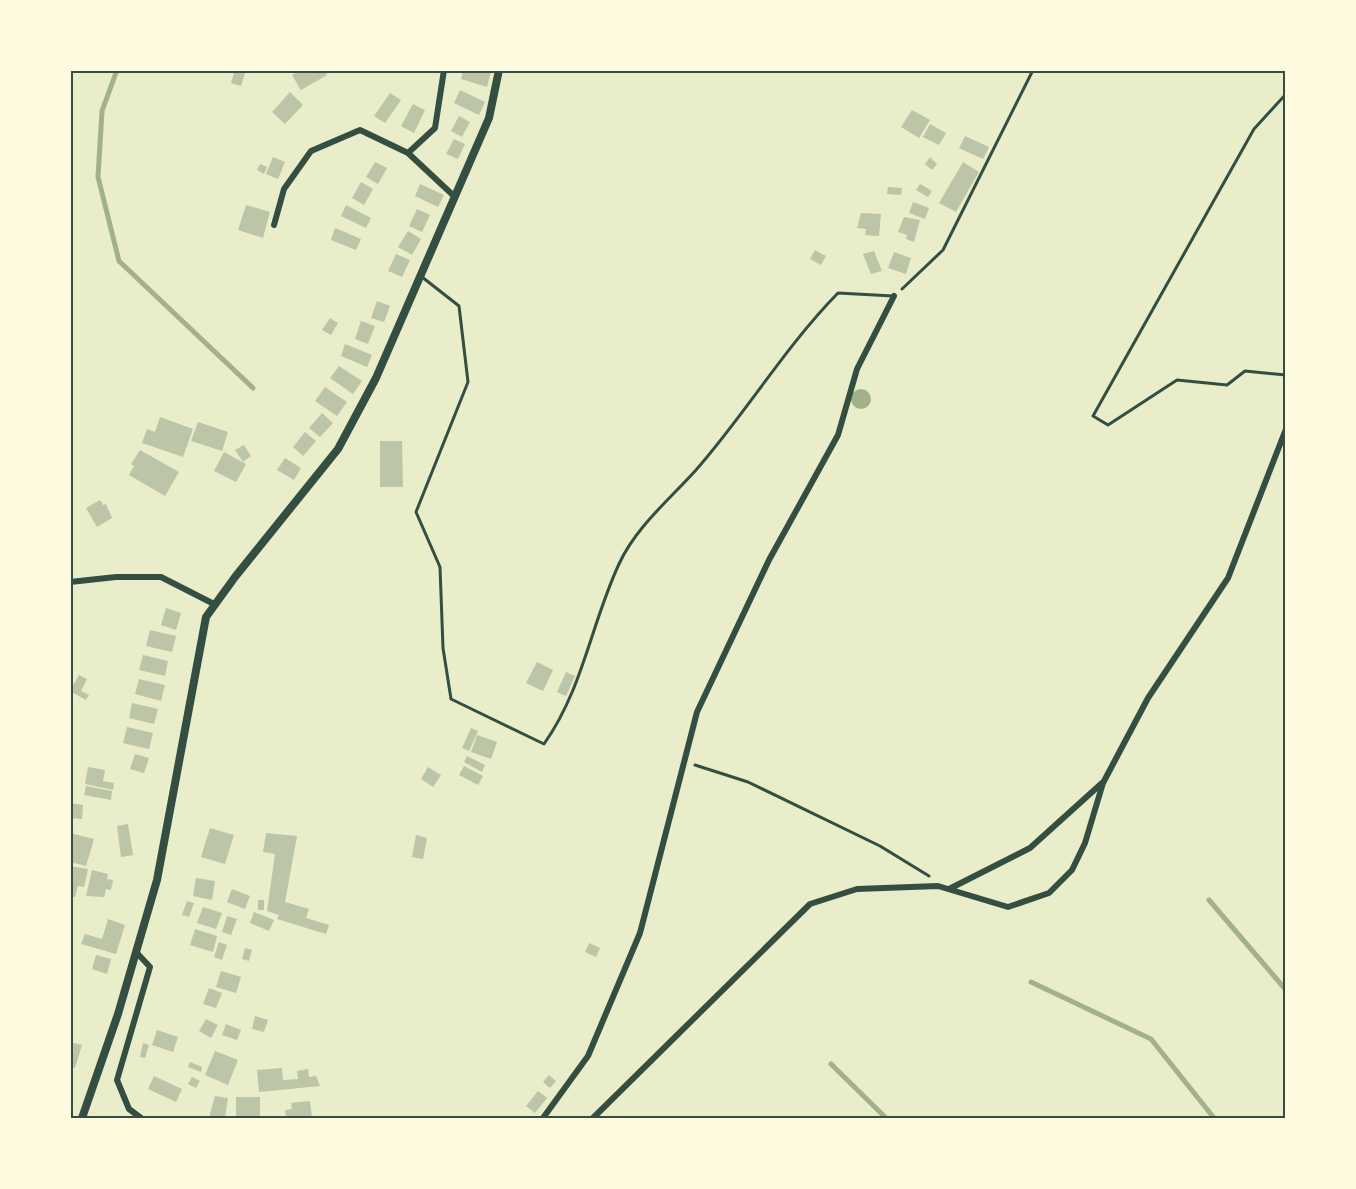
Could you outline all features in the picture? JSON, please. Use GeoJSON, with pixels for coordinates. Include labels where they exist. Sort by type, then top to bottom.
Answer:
{"type":"FeatureCollection","features":[{"type":"Feature","properties":{"kind":"street"},"geometry":{"type":"LineString","coordinates":[[408,153],[435,128],[444,70]]}},
{"type":"Feature","properties":{"kind":"street"},"geometry":{"type":"LineString","coordinates":[[82,1119],[137,953],[170,822],[202,633],[214,604],[338,449],[376,378],[489,118],[499,70]]}},
{"type":"Feature","properties":{"kind":"street"},"geometry":{"type":"LineString","coordinates":[[274,225],[284,189],[311,151],[360,130],[408,153],[455,196]]}},
{"type":"Feature","properties":{"kind":"street"},"geometry":{"type":"LineString","coordinates":[[543,1119],[588,1056],[640,933],[698,711],[769,560],[838,435],[857,369],[894,296]]}},
{"type":"Feature","properties":{"kind":"street"},"geometry":{"type":"LineString","coordinates":[[593,1119],[810,904],[857,889],[938,886],[1008,907],[1049,893],[1072,870],[1085,843],[1102,783],[1148,698],[1228,578],[1286,429]]}},
{"type":"Feature","properties":{"kind":"street"},"geometry":{"type":"LineString","coordinates":[[70,582],[116,577],[161,577],[214,604]]}},
{"type":"Feature","properties":{"kind":"street"},"geometry":{"type":"LineString","coordinates":[[948,889],[1030,848],[1102,783]]}},
{"type":"Feature","properties":{"kind":"street"},"geometry":{"type":"LineString","coordinates":[[137,953],[150,967],[117,1080],[129,1109],[141,1119]]}},
{"type":"Feature","properties":{"kind":"lane"},"geometry":{"type":"LineString","coordinates":[[420,276],[459,306],[468,382],[416,512],[440,567],[442,648],[451,699],[544,744],[556,727],[576,686],[619,563],[650,518],[696,469],[808,324],[838,293],[894,296]]}},
{"type":"Feature","properties":{"kind":"path"},"geometry":{"type":"LineString","coordinates":[[894,296],[943,250],[1033,70]]}},
{"type":"Feature","properties":{"kind":"path"},"geometry":{"type":"LineString","coordinates":[[1286,94],[1254,129],[1093,416],[1108,425],[1177,380],[1227,385],[1245,371],[1286,375]]}},
{"type":"Feature","properties":{"kind":"path"},"geometry":{"type":"LineString","coordinates":[[685,761],[747,782],[880,846],[927,872],[938,886]]}},
{"type":"Feature","properties":{"kind":"shaded area"},"geometry":{"type":"Polygon","coordinates":[[[861,389],[868,392],[871,399],[868,406],[861,409],[854,406],[851,399],[854,392],[861,389]]]}},
{"type":"Feature","properties":{"kind":"building"},"geometry":{"type":"Polygon","coordinates":[[[235,70],[246,70],[241,86],[231,83],[235,70]]]}},
{"type":"Feature","properties":{"kind":"building"},"geometry":{"type":"Polygon","coordinates":[[[301,70],[325,70],[327,75],[301,90],[292,75],[301,70]]]}},
{"type":"Feature","properties":{"kind":"building"},"geometry":{"type":"Polygon","coordinates":[[[463,70],[491,72],[487,87],[461,79],[463,70]]]}},
{"type":"Feature","properties":{"kind":"building"},"geometry":{"type":"Polygon","coordinates":[[[460,90],[485,102],[479,115],[454,103],[460,90]]]}},
{"type":"Feature","properties":{"kind":"building"},"geometry":{"type":"Polygon","coordinates":[[[290,92],[303,105],[285,124],[272,112],[290,92]]]}},
{"type":"Feature","properties":{"kind":"building"},"geometry":{"type":"Polygon","coordinates":[[[390,93],[401,100],[385,123],[374,116],[390,93]]]}},
{"type":"Feature","properties":{"kind":"building"},"geometry":{"type":"Polygon","coordinates":[[[413,104],[425,110],[414,133],[401,126],[413,104]]]}},
{"type":"Feature","properties":{"kind":"building"},"geometry":{"type":"Polygon","coordinates":[[[912,110],[930,120],[919,138],[901,127],[912,110]]]}},
{"type":"Feature","properties":{"kind":"building"},"geometry":{"type":"Polygon","coordinates":[[[459,116],[470,122],[462,137],[451,131],[459,116]]]}},
{"type":"Feature","properties":{"kind":"building"},"geometry":{"type":"Polygon","coordinates":[[[930,124],[946,133],[939,145],[923,137],[930,124]]]}},
{"type":"Feature","properties":{"kind":"building"},"geometry":{"type":"Polygon","coordinates":[[[965,136],[989,147],[983,159],[959,148],[965,136]]]}},
{"type":"Feature","properties":{"kind":"building"},"geometry":{"type":"Polygon","coordinates":[[[454,139],[465,144],[458,159],[446,154],[454,139]]]}},
{"type":"Feature","properties":{"kind":"building"},"geometry":{"type":"Polygon","coordinates":[[[273,157],[285,162],[278,179],[266,174],[273,157]]]}},
{"type":"Feature","properties":{"kind":"building"},"geometry":{"type":"Polygon","coordinates":[[[930,157],[937,164],[932,170],[925,164],[930,157]]]}},
{"type":"Feature","properties":{"kind":"building"},"geometry":{"type":"Polygon","coordinates":[[[375,162],[387,168],[378,184],[366,177],[375,162]]]}},
{"type":"Feature","properties":{"kind":"building"},"geometry":{"type":"Polygon","coordinates":[[[963,162],[979,172],[956,212],[939,203],[963,162]]]}},
{"type":"Feature","properties":{"kind":"building"},"geometry":{"type":"Polygon","coordinates":[[[260,164],[267,167],[264,174],[257,170],[260,164]]]}},
{"type":"Feature","properties":{"kind":"building"},"geometry":{"type":"Polygon","coordinates":[[[361,182],[373,189],[364,205],[352,198],[361,182]]]}},
{"type":"Feature","properties":{"kind":"building"},"geometry":{"type":"Polygon","coordinates":[[[420,184],[444,195],[438,207],[415,196],[420,184]]]}},
{"type":"Feature","properties":{"kind":"building"},"geometry":{"type":"Polygon","coordinates":[[[920,184],[932,191],[928,197],[916,190],[920,184]]]}},
{"type":"Feature","properties":{"kind":"building"},"geometry":{"type":"Polygon","coordinates":[[[888,187],[902,188],[901,195],[887,194],[888,187]]]}},
{"type":"Feature","properties":{"kind":"building"},"geometry":{"type":"Polygon","coordinates":[[[913,202],[929,208],[925,219],[909,213],[913,202]]]}},
{"type":"Feature","properties":{"kind":"building"},"geometry":{"type":"Polygon","coordinates":[[[246,205],[270,212],[263,238],[238,230],[246,205]]]}},
{"type":"Feature","properties":{"kind":"building"},"geometry":{"type":"Polygon","coordinates":[[[346,205],[371,218],[366,228],[341,216],[346,205]]]}},
{"type":"Feature","properties":{"kind":"building"},"geometry":{"type":"Polygon","coordinates":[[[417,209],[430,215],[422,232],[409,226],[417,209]]]}},
{"type":"Feature","properties":{"kind":"building"},"geometry":{"type":"Polygon","coordinates":[[[861,213],[881,214],[879,236],[865,235],[866,229],[857,228],[861,213]]]}},
{"type":"Feature","properties":{"kind":"building"},"geometry":{"type":"Polygon","coordinates":[[[904,217],[920,220],[914,242],[906,239],[907,235],[898,232],[904,217]]]}},
{"type":"Feature","properties":{"kind":"building"},"geometry":{"type":"Polygon","coordinates":[[[335,228],[361,239],[356,250],[331,240],[335,228]]]}},
{"type":"Feature","properties":{"kind":"building"},"geometry":{"type":"Polygon","coordinates":[[[408,231],[421,239],[412,255],[398,247],[408,231]]]}},
{"type":"Feature","properties":{"kind":"building"},"geometry":{"type":"Polygon","coordinates":[[[815,250],[826,256],[821,265],[810,259],[815,250]]]}},
{"type":"Feature","properties":{"kind":"building"},"geometry":{"type":"Polygon","coordinates":[[[874,251],[882,271],[871,274],[863,254],[874,251]]]}},
{"type":"Feature","properties":{"kind":"building"},"geometry":{"type":"Polygon","coordinates":[[[894,252],[911,258],[906,274],[888,268],[894,252]]]}},
{"type":"Feature","properties":{"kind":"building"},"geometry":{"type":"Polygon","coordinates":[[[396,254],[410,260],[402,277],[388,271],[396,254]]]}},
{"type":"Feature","properties":{"kind":"building"},"geometry":{"type":"Polygon","coordinates":[[[377,301],[390,306],[384,322],[371,318],[377,301]]]}},
{"type":"Feature","properties":{"kind":"building"},"geometry":{"type":"Polygon","coordinates":[[[330,318],[338,323],[331,335],[322,330],[330,318]]]}},
{"type":"Feature","properties":{"kind":"building"},"geometry":{"type":"Polygon","coordinates":[[[361,321],[375,326],[368,344],[355,339],[361,321]]]}},
{"type":"Feature","properties":{"kind":"building"},"geometry":{"type":"Polygon","coordinates":[[[345,344],[372,355],[367,367],[341,356],[345,344]]]}},
{"type":"Feature","properties":{"kind":"building"},"geometry":{"type":"Polygon","coordinates":[[[339,366],[362,381],[353,394],[330,378],[339,366]]]}},
{"type":"Feature","properties":{"kind":"building"},"geometry":{"type":"Polygon","coordinates":[[[325,387],[347,402],[337,416],[315,401],[325,387]]]}},
{"type":"Feature","properties":{"kind":"building"},"geometry":{"type":"Polygon","coordinates":[[[322,413],[333,423],[320,437],[309,428],[322,413]]]}},
{"type":"Feature","properties":{"kind":"building"},"geometry":{"type":"Polygon","coordinates":[[[160,417],[193,429],[183,457],[142,443],[147,429],[155,432],[160,417]]]}},
{"type":"Feature","properties":{"kind":"building"},"geometry":{"type":"Polygon","coordinates":[[[198,422],[228,432],[222,451],[191,441],[198,422]]]}},
{"type":"Feature","properties":{"kind":"building"},"geometry":{"type":"Polygon","coordinates":[[[305,432],[316,441],[303,456],[293,447],[305,432]]]}},
{"type":"Feature","properties":{"kind":"building"},"geometry":{"type":"Polygon","coordinates":[[[380,441],[402,441],[403,487],[380,487],[380,441]]]}},
{"type":"Feature","properties":{"kind":"building"},"geometry":{"type":"Polygon","coordinates":[[[244,445],[251,456],[243,462],[235,450],[244,445]]]}},
{"type":"Feature","properties":{"kind":"building"},"geometry":{"type":"Polygon","coordinates":[[[140,450],[179,472],[165,496],[129,475],[134,466],[131,464],[140,450]]]}},
{"type":"Feature","properties":{"kind":"building"},"geometry":{"type":"Polygon","coordinates":[[[224,452],[246,464],[236,482],[214,471],[224,452]]]}},
{"type":"Feature","properties":{"kind":"building"},"geometry":{"type":"Polygon","coordinates":[[[285,458],[301,468],[294,480],[277,470],[285,458]]]}},
{"type":"Feature","properties":{"kind":"building"},"geometry":{"type":"Polygon","coordinates":[[[100,500],[103,505],[106,504],[112,518],[97,527],[86,508],[100,500]]]}},
{"type":"Feature","properties":{"kind":"building"},"geometry":{"type":"Polygon","coordinates":[[[166,608],[181,613],[176,630],[161,625],[166,608]]]}},
{"type":"Feature","properties":{"kind":"building"},"geometry":{"type":"Polygon","coordinates":[[[150,630],[176,636],[172,652],[146,646],[150,630]]]}},
{"type":"Feature","properties":{"kind":"building"},"geometry":{"type":"Polygon","coordinates":[[[143,655],[168,661],[165,676],[139,670],[143,655]]]}},
{"type":"Feature","properties":{"kind":"building"},"geometry":{"type":"Polygon","coordinates":[[[537,662],[553,670],[543,691],[526,683],[537,662]]]}},
{"type":"Feature","properties":{"kind":"building"},"geometry":{"type":"Polygon","coordinates":[[[566,672],[575,676],[566,696],[557,692],[566,672]]]}},
{"type":"Feature","properties":{"kind":"building"},"geometry":{"type":"Polygon","coordinates":[[[79,675],[87,679],[81,691],[89,695],[86,700],[70,691],[79,675]]]}},
{"type":"Feature","properties":{"kind":"building"},"geometry":{"type":"Polygon","coordinates":[[[139,679],[165,685],[161,701],[135,694],[139,679]]]}},
{"type":"Feature","properties":{"kind":"building"},"geometry":{"type":"Polygon","coordinates":[[[132,703],[158,709],[154,724],[129,718],[132,703]]]}},
{"type":"Feature","properties":{"kind":"building"},"geometry":{"type":"Polygon","coordinates":[[[127,727],[153,733],[149,749],[123,743],[127,727]]]}},
{"type":"Feature","properties":{"kind":"building"},"geometry":{"type":"Polygon","coordinates":[[[471,728],[478,731],[469,751],[462,748],[471,728]]]}},
{"type":"Feature","properties":{"kind":"building"},"geometry":{"type":"Polygon","coordinates":[[[477,735],[497,742],[491,759],[471,752],[477,735]]]}},
{"type":"Feature","properties":{"kind":"building"},"geometry":{"type":"Polygon","coordinates":[[[135,754],[149,758],[144,773],[130,769],[135,754]]]}},
{"type":"Feature","properties":{"kind":"building"},"geometry":{"type":"Polygon","coordinates":[[[467,756],[485,765],[482,772],[464,762],[467,756]]]}},
{"type":"Feature","properties":{"kind":"building"},"geometry":{"type":"Polygon","coordinates":[[[464,766],[483,776],[478,785],[459,775],[464,766]]]}},
{"type":"Feature","properties":{"kind":"building"},"geometry":{"type":"Polygon","coordinates":[[[88,767],[105,770],[103,781],[114,783],[113,790],[85,784],[88,767]]]}},
{"type":"Feature","properties":{"kind":"building"},"geometry":{"type":"Polygon","coordinates":[[[428,767],[441,775],[433,787],[421,779],[428,767]]]}},
{"type":"Feature","properties":{"kind":"building"},"geometry":{"type":"Polygon","coordinates":[[[86,786],[112,791],[111,800],[84,795],[86,786]]]}},
{"type":"Feature","properties":{"kind":"building"},"geometry":{"type":"Polygon","coordinates":[[[70,803],[83,805],[82,819],[70,818],[70,803]]]}},
{"type":"Feature","properties":{"kind":"building"},"geometry":{"type":"Polygon","coordinates":[[[128,824],[133,855],[121,857],[117,826],[128,824]]]}},
{"type":"Feature","properties":{"kind":"building"},"geometry":{"type":"Polygon","coordinates":[[[210,828],[234,835],[225,864],[201,857],[210,828]]]}},
{"type":"Feature","properties":{"kind":"building"},"geometry":{"type":"Polygon","coordinates":[[[70,833],[94,839],[86,866],[70,862],[70,833]]]}},
{"type":"Feature","properties":{"kind":"building"},"geometry":{"type":"Polygon","coordinates":[[[266,833],[297,836],[285,902],[309,909],[306,918],[329,925],[326,934],[277,919],[279,915],[267,911],[275,854],[263,852],[266,833]]]}},
{"type":"Feature","properties":{"kind":"building"},"geometry":{"type":"Polygon","coordinates":[[[416,835],[427,838],[423,859],[412,857],[416,835]]]}},
{"type":"Feature","properties":{"kind":"building"},"geometry":{"type":"Polygon","coordinates":[[[70,866],[88,869],[84,887],[78,886],[75,897],[70,896],[70,866]]]}},
{"type":"Feature","properties":{"kind":"building"},"geometry":{"type":"Polygon","coordinates":[[[92,870],[108,874],[107,879],[113,880],[111,890],[106,889],[104,897],[86,896],[92,870]]]}},
{"type":"Feature","properties":{"kind":"building"},"geometry":{"type":"Polygon","coordinates":[[[196,878],[215,881],[212,900],[193,896],[196,878]]]}},
{"type":"Feature","properties":{"kind":"building"},"geometry":{"type":"Polygon","coordinates":[[[232,889],[250,896],[245,909],[227,902],[232,889]]]}},
{"type":"Feature","properties":{"kind":"building"},"geometry":{"type":"Polygon","coordinates":[[[258,900],[264,900],[264,910],[258,910],[258,900]]]}},
{"type":"Feature","properties":{"kind":"building"},"geometry":{"type":"Polygon","coordinates":[[[187,901],[194,903],[189,917],[182,915],[187,901]]]}},
{"type":"Feature","properties":{"kind":"building"},"geometry":{"type":"Polygon","coordinates":[[[203,907],[222,913],[216,929],[197,923],[203,907]]]}},
{"type":"Feature","properties":{"kind":"building"},"geometry":{"type":"Polygon","coordinates":[[[254,912],[274,920],[269,931],[250,923],[254,912]]]}},
{"type":"Feature","properties":{"kind":"building"},"geometry":{"type":"Polygon","coordinates":[[[227,916],[237,919],[231,935],[222,932],[227,916]]]}},
{"type":"Feature","properties":{"kind":"building"},"geometry":{"type":"Polygon","coordinates":[[[108,919],[125,925],[116,954],[81,944],[85,934],[102,939],[108,919]]]}},
{"type":"Feature","properties":{"kind":"building"},"geometry":{"type":"Polygon","coordinates":[[[195,929],[217,936],[213,952],[190,945],[195,929]]]}},
{"type":"Feature","properties":{"kind":"building"},"geometry":{"type":"Polygon","coordinates":[[[219,942],[227,945],[222,960],[214,957],[219,942]]]}},
{"type":"Feature","properties":{"kind":"building"},"geometry":{"type":"Polygon","coordinates":[[[589,943],[600,948],[596,957],[585,952],[589,943]]]}},
{"type":"Feature","properties":{"kind":"building"},"geometry":{"type":"Polygon","coordinates":[[[245,948],[252,950],[249,961],[242,959],[245,948]]]}},
{"type":"Feature","properties":{"kind":"building"},"geometry":{"type":"Polygon","coordinates":[[[96,955],[111,959],[107,974],[92,969],[96,955]]]}},
{"type":"Feature","properties":{"kind":"building"},"geometry":{"type":"Polygon","coordinates":[[[221,971],[241,977],[236,993],[216,987],[221,971]]]}},
{"type":"Feature","properties":{"kind":"building"},"geometry":{"type":"Polygon","coordinates":[[[209,988],[222,993],[216,1008],[203,1004],[209,988]]]}},
{"type":"Feature","properties":{"kind":"building"},"geometry":{"type":"Polygon","coordinates":[[[255,1016],[268,1020],[264,1032],[252,1029],[255,1016]]]}},
{"type":"Feature","properties":{"kind":"building"},"geometry":{"type":"Polygon","coordinates":[[[206,1019],[218,1025],[211,1038],[199,1031],[206,1019]]]}},
{"type":"Feature","properties":{"kind":"building"},"geometry":{"type":"Polygon","coordinates":[[[226,1024],[241,1030],[237,1040],[222,1035],[226,1024]]]}},
{"type":"Feature","properties":{"kind":"building"},"geometry":{"type":"Polygon","coordinates":[[[157,1030],[178,1037],[173,1052],[152,1045],[157,1030]]]}},
{"type":"Feature","properties":{"kind":"building"},"geometry":{"type":"Polygon","coordinates":[[[70,1042],[82,1045],[75,1068],[70,1067],[70,1042]]]}},
{"type":"Feature","properties":{"kind":"building"},"geometry":{"type":"Polygon","coordinates":[[[143,1043],[149,1045],[145,1058],[140,1057],[143,1043]]]}},
{"type":"Feature","properties":{"kind":"building"},"geometry":{"type":"Polygon","coordinates":[[[215,1051],[238,1060],[228,1085],[205,1075],[215,1051]]]}},
{"type":"Feature","properties":{"kind":"building"},"geometry":{"type":"Polygon","coordinates":[[[190,1062],[202,1067],[201,1072],[188,1067],[190,1062]]]}},
{"type":"Feature","properties":{"kind":"building"},"geometry":{"type":"Polygon","coordinates":[[[282,1068],[283,1080],[298,1079],[297,1071],[308,1069],[309,1077],[316,1076],[320,1086],[259,1092],[257,1070],[282,1068]]]}},
{"type":"Feature","properties":{"kind":"building"},"geometry":{"type":"Polygon","coordinates":[[[549,1075],[556,1081],[550,1088],[543,1082],[549,1075]]]}},
{"type":"Feature","properties":{"kind":"building"},"geometry":{"type":"Polygon","coordinates":[[[154,1076],[182,1089],[176,1102],[148,1089],[154,1076]]]}},
{"type":"Feature","properties":{"kind":"building"},"geometry":{"type":"Polygon","coordinates":[[[192,1077],[200,1081],[196,1088],[188,1084],[192,1077]]]}},
{"type":"Feature","properties":{"kind":"building"},"geometry":{"type":"Polygon","coordinates":[[[538,1091],[547,1098],[535,1113],[526,1106],[538,1091]]]}},
{"type":"Feature","properties":{"kind":"building"},"geometry":{"type":"Polygon","coordinates":[[[215,1096],[228,1098],[225,1118],[211,1118],[215,1096]]]}},
{"type":"Feature","properties":{"kind":"building"},"geometry":{"type":"Polygon","coordinates":[[[236,1097],[260,1097],[260,1116],[236,1118],[236,1097]]]}},
{"type":"Feature","properties":{"kind":"building"},"geometry":{"type":"Polygon","coordinates":[[[310,1101],[312,1118],[286,1117],[285,1110],[292,1109],[291,1103],[310,1101]]]}},
{"type":"Feature","properties":{"kind":"waterway"},"geometry":{"type":"LineString","coordinates":[[117,70],[102,111],[98,177],[119,261],[253,388]]}},
{"type":"Feature","properties":{"kind":"waterway"},"geometry":{"type":"LineString","coordinates":[[1209,900],[1286,990]]}},
{"type":"Feature","properties":{"kind":"waterway"},"geometry":{"type":"LineString","coordinates":[[1031,982],[1151,1039],[1214,1118]]}},
{"type":"Feature","properties":{"kind":"waterway"},"geometry":{"type":"LineString","coordinates":[[831,1064],[886,1118]]}}]}
